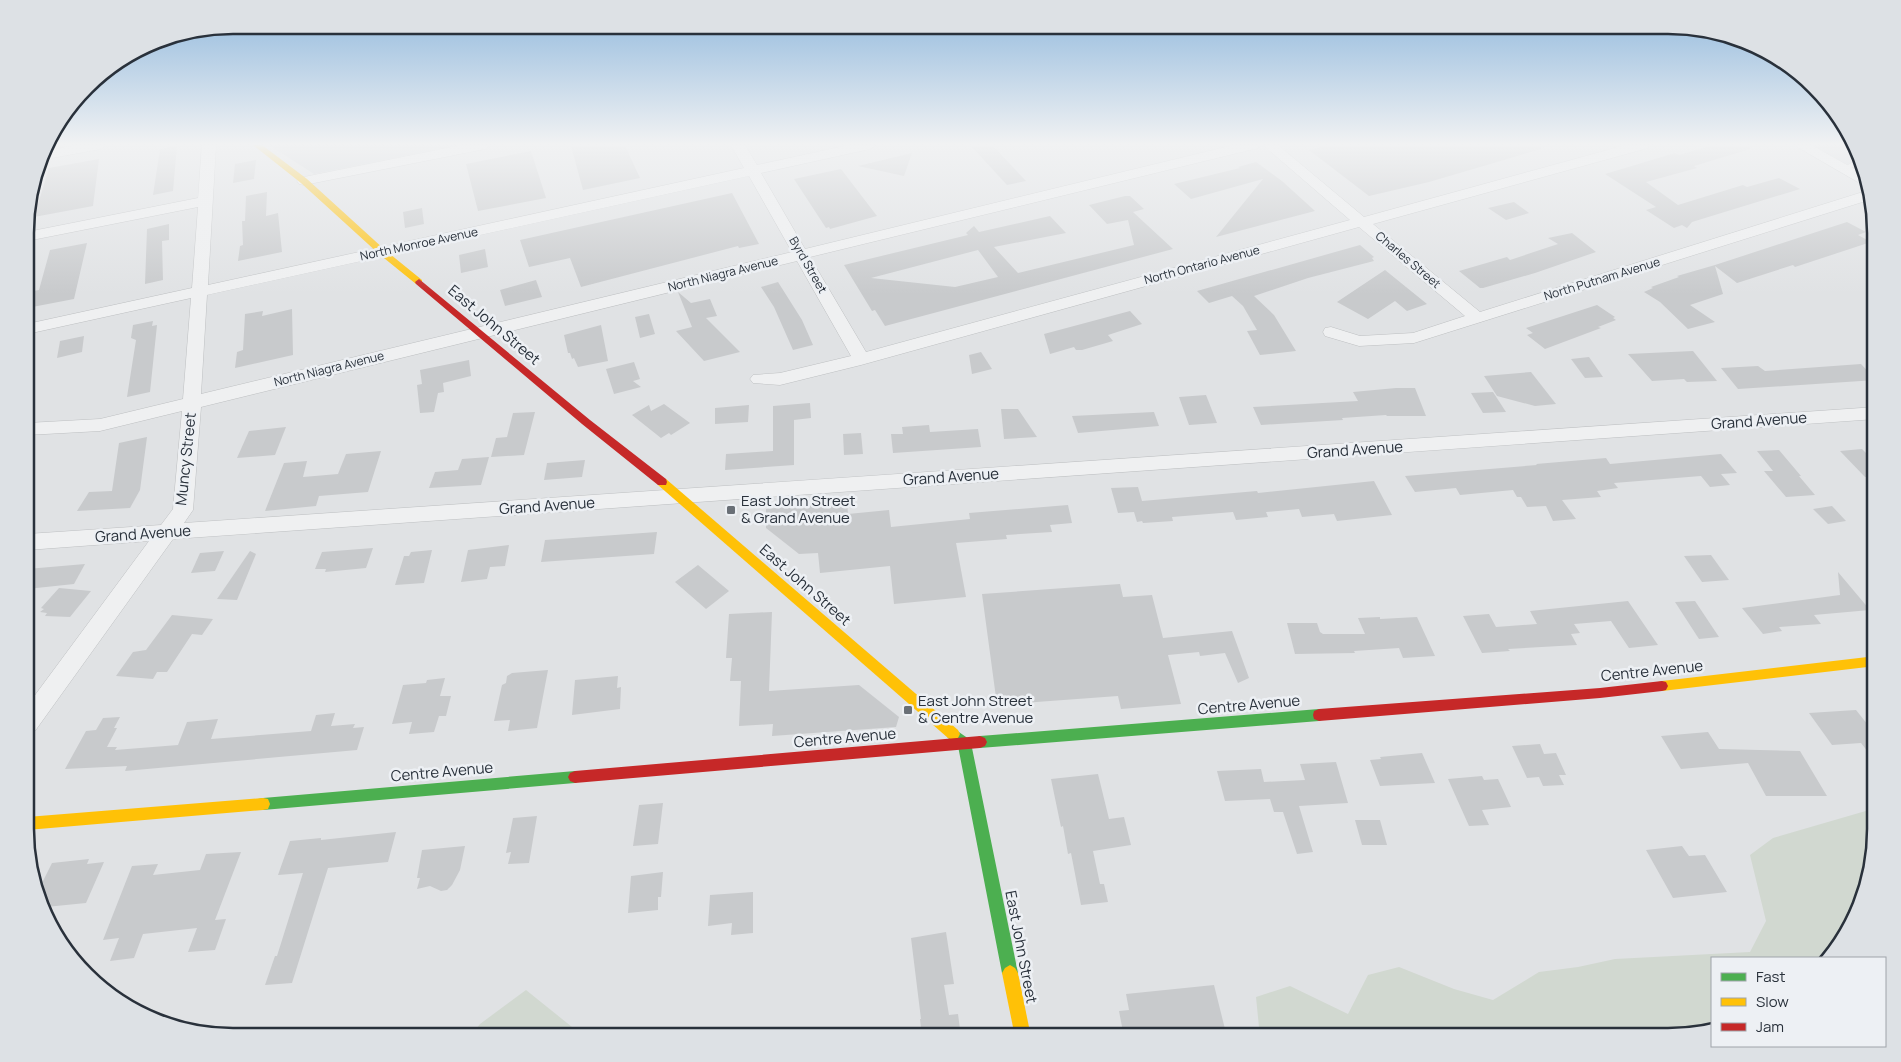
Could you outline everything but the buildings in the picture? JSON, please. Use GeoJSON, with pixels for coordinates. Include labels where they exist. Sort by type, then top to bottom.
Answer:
{"type":"FeatureCollection","features":[{"type":"Feature","properties":{"kind":"street","name":"Muncy Street"},"geometry":{"type":"LineString","coordinates":[[34,714],[183,510],[200,291],[205,195]]}},
{"type":"Feature","properties":{"kind":"street","name":"East John Street"},"geometry":{"type":"LineString","coordinates":[[318,195],[382,252],[481,332],[586,422],[680,496],[964,743],[1022,1028]]}},
{"type":"Feature","properties":{"kind":"street","name":"North Monroe Avenue"},"geometry":{"type":"LineString","coordinates":[[34,327],[645,195]]}},
{"type":"Feature","properties":{"kind":"street","name":"Byrd Street"},"geometry":{"type":"LineString","coordinates":[[767,195],[861,359]]}},
{"type":"Feature","properties":{"kind":"street","name":"North Niagra Avenue"},"geometry":{"type":"LineString","coordinates":[[34,429],[100,425],[1052,195]]}},
{"type":"Feature","properties":{"kind":"street","name":"Charles Street"},"geometry":{"type":"LineString","coordinates":[[1327,195],[1344,209],[1363,221],[1477,318]]}},
{"type":"Feature","properties":{"kind":"street","name":"North Ontario Avenue"},"geometry":{"type":"LineString","coordinates":[[760,379],[780,379],[861,359],[1462,195]]}},
{"type":"Feature","properties":{"kind":"street","name":"North Putnam Avenue"},"geometry":{"type":"LineString","coordinates":[[1331,332],[1359,341],[1414,338],[1864,196]]}},
{"type":"Feature","properties":{"kind":"street"},"geometry":{"type":"LineString","coordinates":[[34,235],[204,201]]}},
{"type":"Feature","properties":{"kind":"street","name":"Grand Avenue"},"geometry":{"type":"LineString","coordinates":[[34,542],[1867,414]]}},
{"type":"Feature","properties":{"kind":"street","name":"Centre Avenue"},"geometry":{"type":"LineString","coordinates":[[34,823],[964,743],[1600,692],[1867,662]]}},
{"type":"Feature","properties":{"kind":"shaded area"},"geometry":{"type":"Polygon","coordinates":[[[1867,811],[1866,855],[1857,893],[1847,917],[1834,940],[1820,957],[1711,957],[1711,1023],[1681,1028],[1259,1028],[1256,997],[1290,986],[1348,1014],[1368,975],[1399,967],[1454,989],[1493,1000],[1539,972],[1578,967],[1615,959],[1750,952],[1766,921],[1750,855],[1773,838],[1867,811]]]}},
{"type":"Feature","properties":{"kind":"shaded area"},"geometry":{"type":"Polygon","coordinates":[[[526,990],[573,1028],[477,1028],[526,990]]]}},
{"type":"Feature","properties":{"kind":"traffic: fast"},"geometry":{"type":"LineString","coordinates":[[980,742],[1319,715]]}},
{"type":"Feature","properties":{"kind":"traffic: fast"},"geometry":{"type":"LineString","coordinates":[[953,734],[964,743],[1010,973]]}},
{"type":"Feature","properties":{"kind":"traffic: fast"},"geometry":{"type":"LineString","coordinates":[[263,804],[575,777]]}},
{"type":"Feature","properties":{"kind":"traffic: slow"},"geometry":{"type":"LineString","coordinates":[[319,195],[382,252],[419,282]]}},
{"type":"Feature","properties":{"kind":"traffic: slow"},"geometry":{"type":"LineString","coordinates":[[662,482],[953,734]]}},
{"type":"Feature","properties":{"kind":"traffic: slow"},"geometry":{"type":"LineString","coordinates":[[1662,686],[1867,662]]}},
{"type":"Feature","properties":{"kind":"traffic: slow"},"geometry":{"type":"LineString","coordinates":[[34,823],[263,804]]}},
{"type":"Feature","properties":{"kind":"traffic: slow"},"geometry":{"type":"LineString","coordinates":[[1010,973],[1021,1028]]}},
{"type":"Feature","properties":{"kind":"traffic: jam"},"geometry":{"type":"LineString","coordinates":[[419,282],[586,422],[662,482]]}},
{"type":"Feature","properties":{"kind":"traffic: jam"},"geometry":{"type":"LineString","coordinates":[[1319,715],[1600,693],[1662,686]]}},
{"type":"Feature","properties":{"kind":"traffic: jam"},"geometry":{"type":"LineString","coordinates":[[575,777],[980,742]]}},
{"type":"Feature","properties":{"kind":"place","name":"East John Street & Grand Avenue"},"geometry":{"type":"Point","coordinates":[731,510]}},
{"type":"Feature","properties":{"kind":"place","name":"East John Street & Centre Avenue"},"geometry":{"type":"Point","coordinates":[908,710]}}]}
